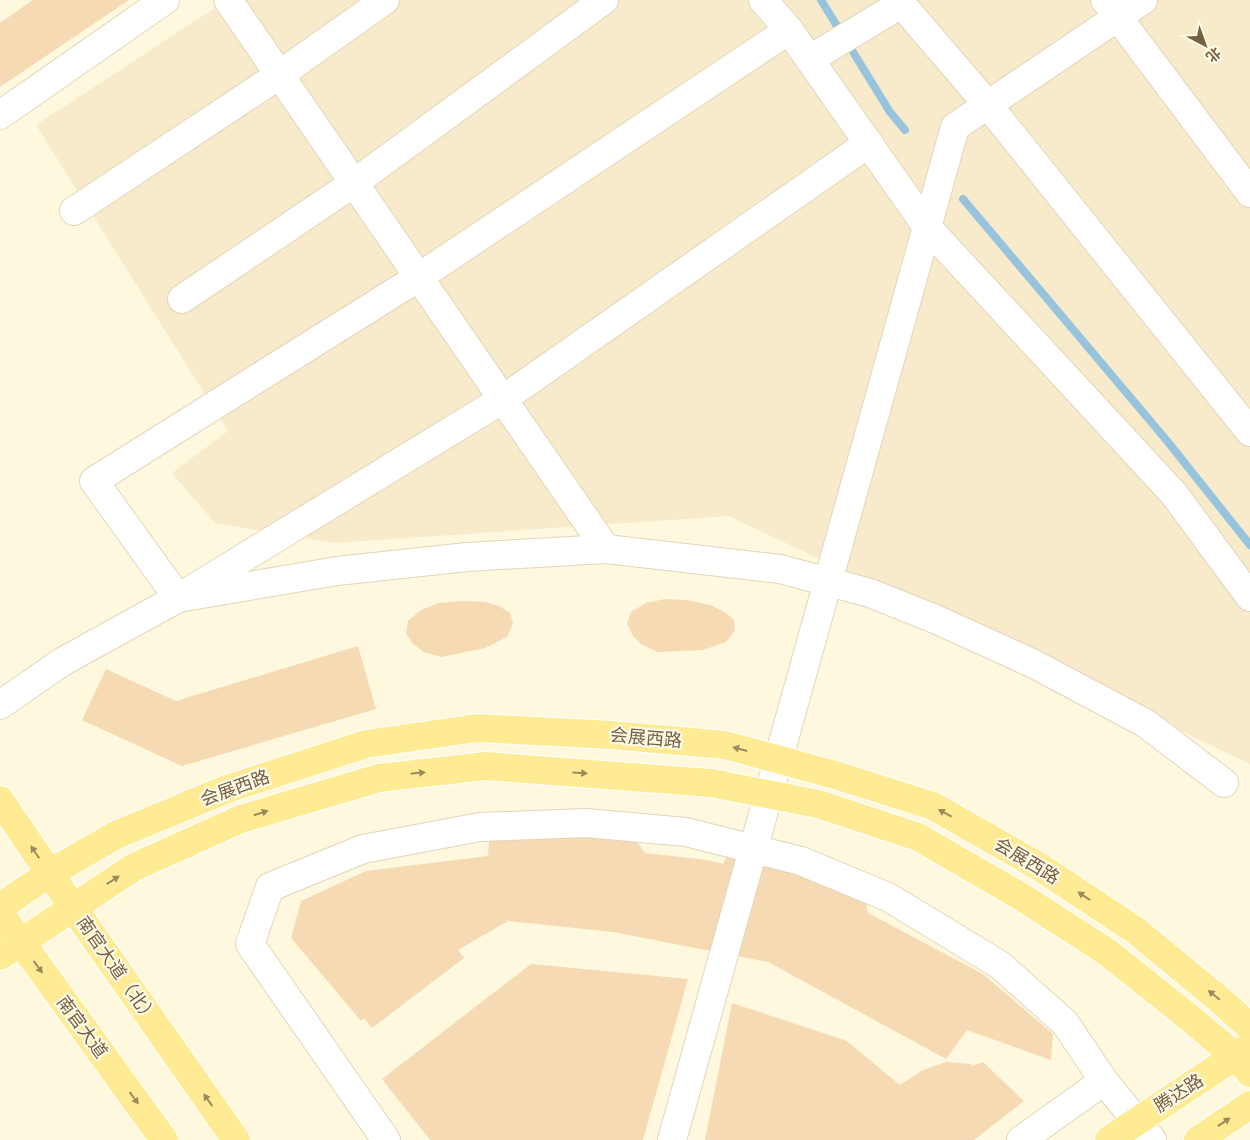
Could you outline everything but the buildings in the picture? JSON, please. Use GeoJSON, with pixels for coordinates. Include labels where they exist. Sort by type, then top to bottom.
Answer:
{"type":"FeatureCollection","features":[{"type":"Feature","properties":{"kind":"main road","name":"会展西路"},"geometry":{"type":"LineString","coordinates":[[0,907],[50,874],[116,835],[228,789],[366,744],[477,728],[611,735],[725,745],[835,775],[933,806],[1024,857],[1135,930],[1250,1027]]}},
{"type":"Feature","properties":{"kind":"main road","name":"会展西路"},"geometry":{"type":"LineString","coordinates":[[10,949],[72,906],[134,867],[241,819],[380,778],[484,766],[711,783],[818,804],[918,837],[1020,896],[1107,952],[1245,1058]]}},
{"type":"Feature","properties":{"kind":"main road","name":"南官大道（北）"},"geometry":{"type":"LineString","coordinates":[[0,800],[236,1140]]}},
{"type":"Feature","properties":{"kind":"main road","name":"南官大道"},"geometry":{"type":"LineString","coordinates":[[0,913],[10,949],[164,1140]]}},
{"type":"Feature","properties":{"kind":"main road","name":"腾达路"},"geometry":{"type":"LineString","coordinates":[[1109,1140],[1145,1131],[1245,1058]]}},
{"type":"Feature","properties":{"kind":"main road"},"geometry":{"type":"LineString","coordinates":[[1198,1140],[1250,1105]]}},
{"type":"Feature","properties":{"kind":"street"},"geometry":{"type":"LineString","coordinates":[[0,115],[165,0]]}},
{"type":"Feature","properties":{"kind":"street"},"geometry":{"type":"LineString","coordinates":[[228,0],[606,549]]}},
{"type":"Feature","properties":{"kind":"street"},"geometry":{"type":"LineString","coordinates":[[74,211],[279,75],[385,0]]}},
{"type":"Feature","properties":{"kind":"street"},"geometry":{"type":"LineString","coordinates":[[182,299],[354,183],[604,0]]}},
{"type":"Feature","properties":{"kind":"street"},"geometry":{"type":"LineString","coordinates":[[763,0],[790,30],[927,227],[1174,494],[1250,597]]}},
{"type":"Feature","properties":{"kind":"street"},"geometry":{"type":"LineString","coordinates":[[672,1140],[955,127],[988,105],[1111,9],[1143,0]]}},
{"type":"Feature","properties":{"kind":"street"},"geometry":{"type":"LineString","coordinates":[[810,59],[899,2],[988,105],[1250,432]]}},
{"type":"Feature","properties":{"kind":"street"},"geometry":{"type":"LineString","coordinates":[[1111,9],[1250,193]]}},
{"type":"Feature","properties":{"kind":"street"},"geometry":{"type":"LineString","coordinates":[[178,598],[94,481],[419,277],[790,30]]}},
{"type":"Feature","properties":{"kind":"street"},"geometry":{"type":"LineString","coordinates":[[0,705],[62,662],[178,598],[503,399],[869,143]]}},
{"type":"Feature","properties":{"kind":"street"},"geometry":{"type":"LineString","coordinates":[[178,598],[337,571],[467,557],[606,549],[780,569],[870,593],[935,619],[1034,664],[1145,723],[1224,783]]}},
{"type":"Feature","properties":{"kind":"street"},"geometry":{"type":"LineString","coordinates":[[386,1140],[250,944],[270,887],[363,849],[480,827],[586,824],[686,832],[754,848],[801,861],[888,897],[1000,964],[1065,1023],[1104,1081],[1145,1131]]}},
{"type":"Feature","properties":{"kind":"street"},"geometry":{"type":"LineString","coordinates":[[1021,1140],[1104,1081]]}},
{"type":"Feature","properties":{"kind":"shaded area"},"geometry":{"type":"Polygon","coordinates":[[[227,0],[1250,0],[1250,764],[729,516],[334,543],[215,523],[172,473],[228,431],[36,125],[227,0]]]}},
{"type":"Feature","properties":{"kind":"waterway"},"geometry":{"type":"LineString","coordinates":[[821,0],[890,112],[905,130]]}},
{"type":"Feature","properties":{"kind":"waterway"},"geometry":{"type":"LineString","coordinates":[[963,199],[1168,442],[1250,545]]}}]}
